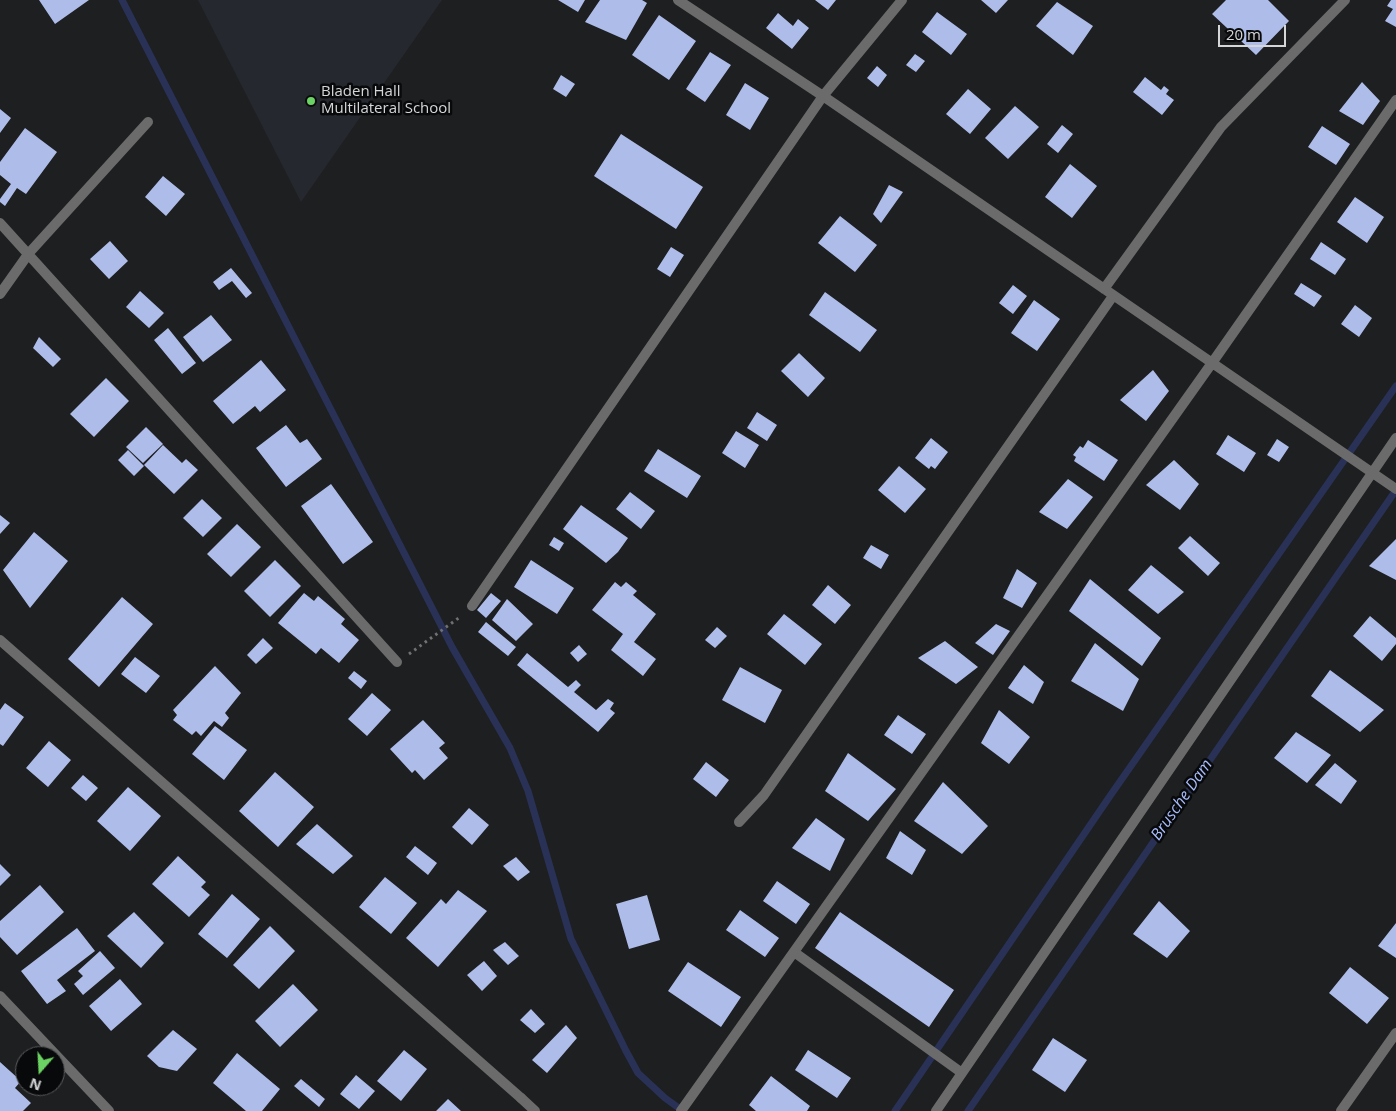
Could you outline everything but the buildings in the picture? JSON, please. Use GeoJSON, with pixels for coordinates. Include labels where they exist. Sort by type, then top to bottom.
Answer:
{"type":"FeatureCollection","features":[{"type":"Feature","properties":{"kind":"street"},"geometry":{"type":"LineString","coordinates":[[678,0],[824,96],[1392,487]]}},
{"type":"Feature","properties":{"kind":"street"},"geometry":{"type":"LineString","coordinates":[[472,606],[824,96],[902,0]]}},
{"type":"Feature","properties":{"kind":"street"},"geometry":{"type":"LineString","coordinates":[[1104,289],[1221,127],[1345,0]]}},
{"type":"Feature","properties":{"kind":"street"},"geometry":{"type":"LineString","coordinates":[[681,1111],[1212,364],[1396,100]]}},
{"type":"Feature","properties":{"kind":"street"},"geometry":{"type":"LineString","coordinates":[[0,294],[29,253],[148,122]]}},
{"type":"Feature","properties":{"kind":"street"},"geometry":{"type":"LineString","coordinates":[[0,223],[397,662]]}},
{"type":"Feature","properties":{"kind":"street"},"geometry":{"type":"LineString","coordinates":[[739,822],[764,795],[1113,296]]}},
{"type":"Feature","properties":{"kind":"street"},"geometry":{"type":"LineString","coordinates":[[936,1111],[1396,438]]}},
{"type":"Feature","properties":{"kind":"street"},"geometry":{"type":"LineString","coordinates":[[0,640],[535,1111]]}},
{"type":"Feature","properties":{"kind":"street"},"geometry":{"type":"LineString","coordinates":[[794,952],[962,1073]]}},
{"type":"Feature","properties":{"kind":"street"},"geometry":{"type":"LineString","coordinates":[[0,996],[109,1111]]}},
{"type":"Feature","properties":{"kind":"street"},"geometry":{"type":"LineString","coordinates":[[1341,1111],[1396,1033]]}},
{"type":"Feature","properties":{"kind":"path"},"geometry":{"type":"LineString","coordinates":[[426,642],[456,621]]}},
{"type":"Feature","properties":{"kind":"shaded area","name":"Bladen Hall Multilateral School"},"geometry":{"type":"Polygon","coordinates":[[[198,0],[442,0],[301,202],[198,0]]]}},
{"type":"Feature","properties":{"kind":"waterway"},"geometry":{"type":"LineString","coordinates":[[122,0],[452,647],[510,748],[528,791],[571,939],[626,1051],[638,1073],[665,1098],[683,1111]]}},
{"type":"Feature","properties":{"kind":"waterway"},"geometry":{"type":"LineString","coordinates":[[895,1111],[1110,796],[1396,386]]}},
{"type":"Feature","properties":{"kind":"waterway","name":"Brusche Dam"},"geometry":{"type":"LineString","coordinates":[[968,1111],[1396,490]]}},
{"type":"Feature","properties":{"kind":"place","name":"Bladen Hall Multilateral School"},"geometry":{"type":"Point","coordinates":[311,101]}}]}
